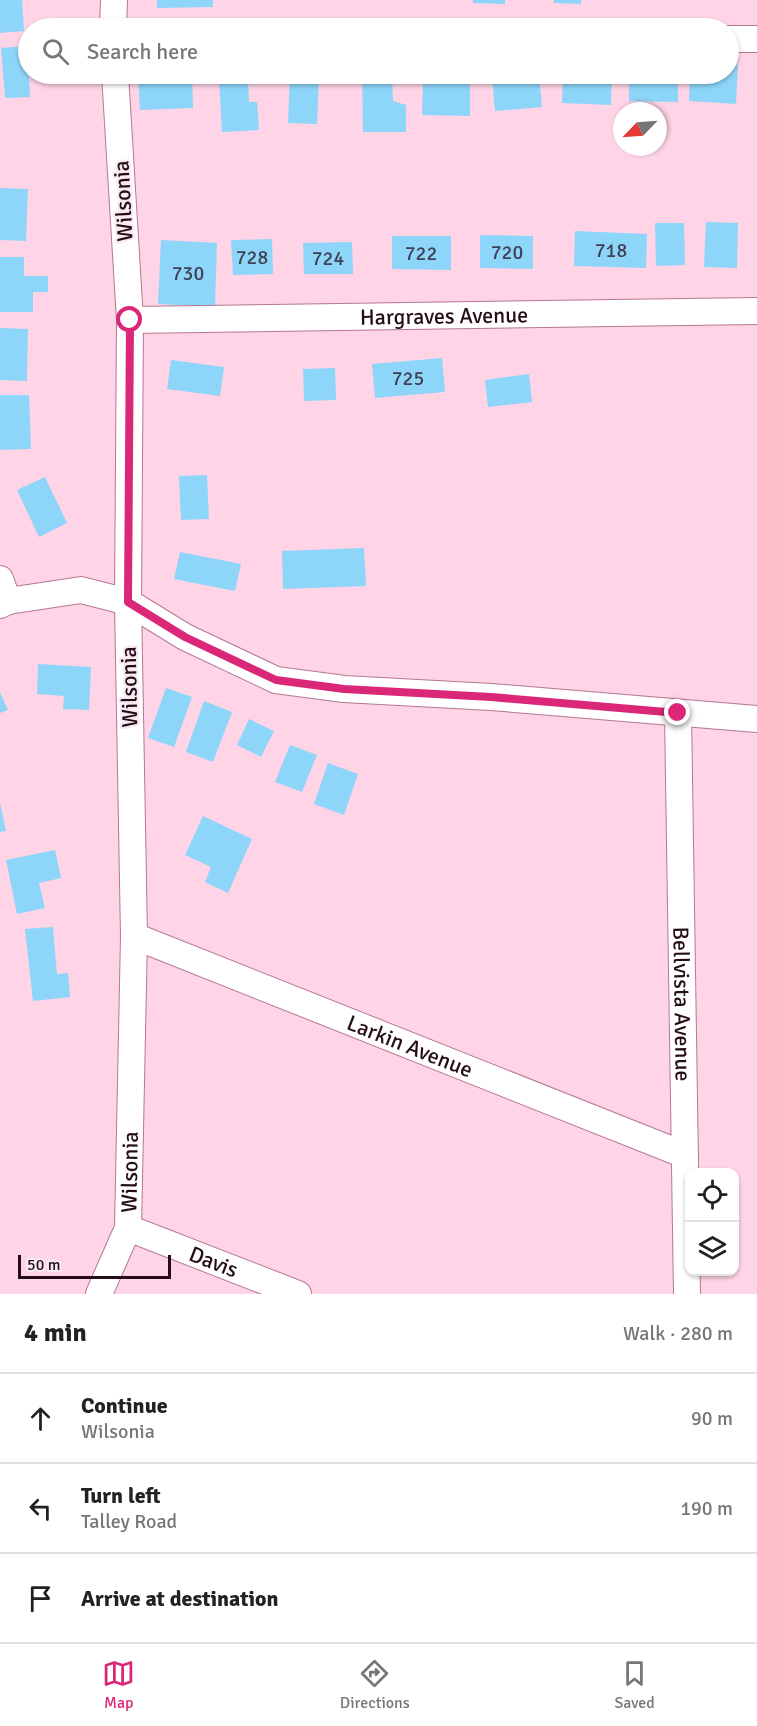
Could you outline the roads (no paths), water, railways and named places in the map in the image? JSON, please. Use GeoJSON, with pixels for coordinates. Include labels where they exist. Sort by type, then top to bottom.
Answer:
{"type":"FeatureCollection","features":[{"type":"Feature","properties":{"kind":"street"},"geometry":{"type":"LineString","coordinates":[[113,18],[114,0]]}},
{"type":"Feature","properties":{"kind":"street"},"geometry":{"type":"LineString","coordinates":[[739,39],[757,39]]}},
{"type":"Feature","properties":{"kind":"street","name":"Wilsonia"},"geometry":{"type":"LineString","coordinates":[[99,1294],[128,1228],[134,936],[128,602],[130,320],[116,84]]}},
{"type":"Feature","properties":{"kind":"street","name":"Hargraves Avenue"},"geometry":{"type":"LineString","coordinates":[[130,320],[757,311]]}},
{"type":"Feature","properties":{"kind":"street"},"geometry":{"type":"LineString","coordinates":[[3,595],[81,591],[128,602],[185,637],[276,680],[344,689],[491,697],[757,719]]}},
{"type":"Feature","properties":{"kind":"street","name":"Bellvista Avenue"},"geometry":{"type":"LineString","coordinates":[[678,713],[687,1294]]}},
{"type":"Feature","properties":{"kind":"street","name":"Larkin Avenue"},"geometry":{"type":"LineString","coordinates":[[134,936],[685,1155]]}},
{"type":"Feature","properties":{"kind":"street","name":"Davis"},"geometry":{"type":"LineString","coordinates":[[128,1228],[298,1294]]}}]}
